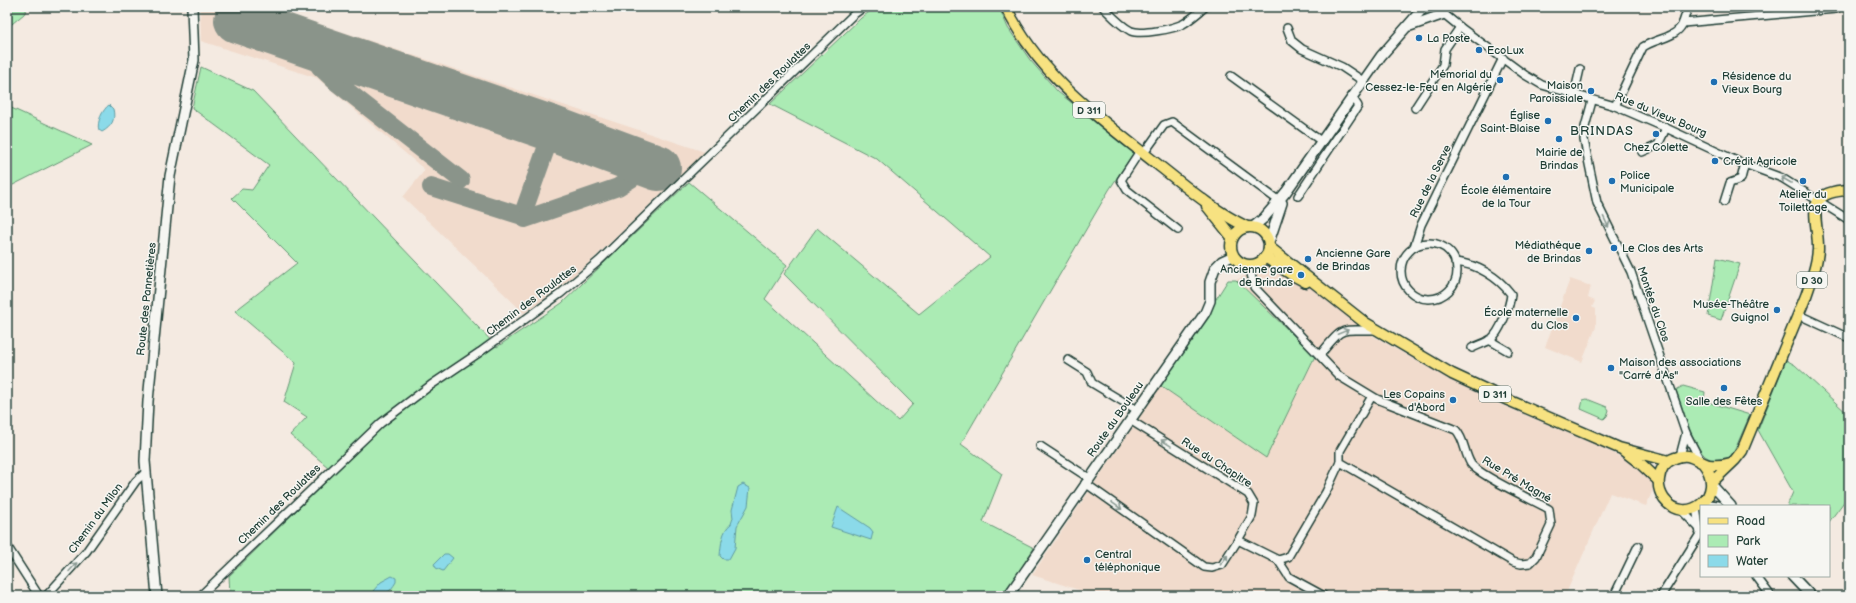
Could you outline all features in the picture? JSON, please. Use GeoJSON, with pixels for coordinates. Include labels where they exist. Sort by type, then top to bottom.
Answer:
{"type":"FeatureCollection","features":[{"type":"Feature","properties":{"kind":"main road","name":"D 311"},"geometry":{"type":"LineString","coordinates":[[1006,7],[1026,44],[1050,73],[1093,113],[1194,193],[1236,222],[1250,227]]}},
{"type":"Feature","properties":{"kind":"main road"},"geometry":{"type":"LineString","coordinates":[[1819,200],[1822,196],[1828,193],[1849,190]]}},
{"type":"Feature","properties":{"kind":"main road","name":"D 311"},"geometry":{"type":"LineString","coordinates":[[1194,193],[1232,237]]}},
{"type":"Feature","properties":{"kind":"main road","name":"D 30"},"geometry":{"type":"LineString","coordinates":[[1712,484],[1742,451],[1799,315],[1815,269],[1818,250],[1815,211],[1819,200]]}},
{"type":"Feature","properties":{"kind":"main road"},"geometry":{"type":"LineString","coordinates":[[1250,227],[1263,232],[1269,244],[1265,257],[1261,262],[1248,265],[1242,264],[1233,256],[1230,250],[1232,237],[1241,228],[1250,227]]}},
{"type":"Feature","properties":{"kind":"main road","name":"D 311"},"geometry":{"type":"LineString","coordinates":[[1269,244],[1317,287],[1364,322],[1420,356],[1476,385],[1620,448],[1669,461]]}},
{"type":"Feature","properties":{"kind":"main road","name":"D 311"},"geometry":{"type":"LineString","coordinates":[[1265,257],[1291,274],[1317,287]]}},
{"type":"Feature","properties":{"kind":"main road","name":"D 311"},"geometry":{"type":"LineString","coordinates":[[1620,448],[1641,464],[1658,480]]}},
{"type":"Feature","properties":{"kind":"main road"},"geometry":{"type":"LineString","coordinates":[[1699,506],[1680,509],[1666,502],[1659,488],[1658,480],[1664,466],[1669,461],[1680,456],[1689,456],[1702,462],[1718,465],[1731,463]]}},
{"type":"Feature","properties":{"kind":"main road"},"geometry":{"type":"LineString","coordinates":[[1700,505],[1707,499],[1712,484],[1709,469],[1702,462]]}},
{"type":"Feature","properties":{"kind":"street","name":"Route des Pannetières"},"geometry":{"type":"LineString","coordinates":[[157,596],[145,461],[148,402],[170,176],[194,60],[192,7]]}},
{"type":"Feature","properties":{"kind":"street","name":"Chemin des Roulattes"},"geometry":{"type":"LineString","coordinates":[[200,596],[381,423],[431,385],[480,352],[560,294],[599,261],[853,15],[864,7]]}},
{"type":"Feature","properties":{"kind":"street"},"geometry":{"type":"LineString","coordinates":[[1103,7],[1128,29],[1133,32],[1140,32],[1160,30],[1182,24],[1205,7]]}},
{"type":"Feature","properties":{"kind":"street"},"geometry":{"type":"LineString","coordinates":[[1615,106],[1643,47],[1651,42],[1675,33],[1683,23],[1688,7]]}},
{"type":"Feature","properties":{"kind":"street"},"geometry":{"type":"LineString","coordinates":[[1250,227],[1264,218],[1286,192],[1381,56],[1421,11],[1440,9]]}},
{"type":"Feature","properties":{"kind":"street"},"geometry":{"type":"LineString","coordinates":[[1407,27],[1440,9]]}},
{"type":"Feature","properties":{"kind":"street","name":"Rue du Vieux Bourg"},"geometry":{"type":"LineString","coordinates":[[1440,9],[1460,27],[1542,85],[1592,101],[1615,106],[1782,178],[1849,220]]}},
{"type":"Feature","properties":{"kind":"street"},"geometry":{"type":"LineString","coordinates":[[1683,23],[1836,9]]}},
{"type":"Feature","properties":{"kind":"street"},"geometry":{"type":"LineString","coordinates":[[1415,108],[1443,65],[1445,49],[1460,27]]}},
{"type":"Feature","properties":{"kind":"street"},"geometry":{"type":"LineString","coordinates":[[1287,28],[1292,42],[1302,49],[1342,67],[1363,81]]}},
{"type":"Feature","properties":{"kind":"street","name":"Rue de la Serve"},"geometry":{"type":"LineString","coordinates":[[1455,262],[1457,271],[1455,281],[1450,289],[1442,295],[1433,298],[1424,298],[1415,295],[1408,289],[1403,280],[1401,271],[1402,262],[1407,253],[1414,247],[1421,225],[1468,126],[1484,98],[1503,58]]}},
{"type":"Feature","properties":{"kind":"street"},"geometry":{"type":"LineString","coordinates":[[1574,95],[1580,69]]}},
{"type":"Feature","properties":{"kind":"street"},"geometry":{"type":"LineString","coordinates":[[1231,76],[1322,141]]}},
{"type":"Feature","properties":{"kind":"street"},"geometry":{"type":"LineString","coordinates":[[1298,196],[1358,106],[1352,97]]}},
{"type":"Feature","properties":{"kind":"street","name":"Montée du Clos"},"geometry":{"type":"LineString","coordinates":[[1592,101],[1584,127],[1584,140],[1592,175],[1592,186],[1597,203],[1632,272],[1686,433],[1702,462]]}},
{"type":"Feature","properties":{"kind":"street"},"geometry":{"type":"LineString","coordinates":[[1178,230],[1127,190],[1121,180],[1164,125],[1172,122],[1279,201]]}},
{"type":"Feature","properties":{"kind":"street"},"geometry":{"type":"LineString","coordinates":[[1642,152],[1658,145],[1666,128]]}},
{"type":"Feature","properties":{"kind":"street"},"geometry":{"type":"LineString","coordinates":[[1724,202],[1730,183],[1741,179],[1745,163]]}},
{"type":"Feature","properties":{"kind":"street"},"geometry":{"type":"LineString","coordinates":[[1269,244],[1277,213],[1286,192]]}},
{"type":"Feature","properties":{"kind":"street"},"geometry":{"type":"LineString","coordinates":[[1414,247],[1430,243],[1438,244],[1446,248],[1455,262],[1466,263],[1490,274],[1503,284],[1511,294],[1510,304],[1506,314],[1493,337],[1472,348]]}},
{"type":"Feature","properties":{"kind":"street","name":"Route du Bouleau"},"geometry":{"type":"LineString","coordinates":[[1008,596],[1136,410],[1205,313],[1210,301],[1210,282],[1215,268],[1222,261],[1233,256]]}},
{"type":"Feature","properties":{"kind":"street","name":"Rue Pré Magné"},"geometry":{"type":"LineString","coordinates":[[1248,265],[1254,287],[1339,376],[1372,396],[1456,430],[1462,437],[1472,465],[1501,484],[1549,509],[1551,524],[1536,557],[1530,563],[1521,564],[1513,562],[1340,462]]}},
{"type":"Feature","properties":{"kind":"street"},"geometry":{"type":"LineString","coordinates":[[1799,315],[1849,338]]}},
{"type":"Feature","properties":{"kind":"street"},"geometry":{"type":"LineString","coordinates":[[1320,355],[1335,335],[1346,329],[1377,330]]}},
{"type":"Feature","properties":{"kind":"street"},"geometry":{"type":"LineString","coordinates":[[1489,340],[1508,350]]}},
{"type":"Feature","properties":{"kind":"street"},"geometry":{"type":"LineString","coordinates":[[1068,360],[1087,372],[1092,383],[1136,410]]}},
{"type":"Feature","properties":{"kind":"street"},"geometry":{"type":"LineString","coordinates":[[1278,560],[1288,557],[1326,492],[1340,462],[1340,451],[1372,396]]}},
{"type":"Feature","properties":{"kind":"street","name":"Rue du Chapitre"},"geometry":{"type":"LineString","coordinates":[[1087,481],[1204,567],[1212,568],[1222,565],[1252,516],[1254,504],[1248,494],[1130,420]]}},
{"type":"Feature","properties":{"kind":"street"},"geometry":{"type":"LineString","coordinates":[[1680,456],[1686,433]]}},
{"type":"Feature","properties":{"kind":"street"},"geometry":{"type":"LineString","coordinates":[[1040,446],[1087,481]]}},
{"type":"Feature","properties":{"kind":"street","name":"Chemin du Milon"},"geometry":{"type":"LineString","coordinates":[[46,596],[86,552],[136,480],[146,472]]}},
{"type":"Feature","properties":{"kind":"street"},"geometry":{"type":"LineString","coordinates":[[1712,484],[1730,505]]}},
{"type":"Feature","properties":{"kind":"street"},"geometry":{"type":"LineString","coordinates":[[1661,596],[1700,532],[1699,506]]}},
{"type":"Feature","properties":{"kind":"street"},"geometry":{"type":"LineString","coordinates":[[1680,509],[1700,532]]}},
{"type":"Feature","properties":{"kind":"street"},"geometry":{"type":"LineString","coordinates":[[1238,540],[1278,560],[1289,577],[1324,596]]}},
{"type":"Feature","properties":{"kind":"street"},"geometry":{"type":"LineString","coordinates":[[7,546],[39,596]]}},
{"type":"Feature","properties":{"kind":"street"},"geometry":{"type":"LineString","coordinates":[[1614,596],[1638,546]]}},
{"type":"Feature","properties":{"kind":"street"},"geometry":{"type":"LineString","coordinates":[[1757,577],[1771,596]]}},
{"type":"Feature","properties":{"kind":"street"},"geometry":{"type":"LineString","coordinates":[[1793,577],[1811,596]]}},
{"type":"Feature","properties":{"kind":"shaded area"},"geometry":{"type":"Polygon","coordinates":[[[200,7],[268,7],[705,152],[593,259],[557,290],[524,313],[403,197],[425,170],[317,78],[201,41],[200,7]]]}},
{"type":"Feature","properties":{"kind":"shaded area"},"geometry":{"type":"Polygon","coordinates":[[[1268,264],[1315,290],[1368,333],[1448,379],[1502,405],[1601,447],[1640,467],[1655,485],[1646,506],[1610,493],[1565,596],[1098,596],[1032,575],[1161,386],[1266,457],[1315,356],[1236,280],[1268,264]]]}},
{"type":"Feature","properties":{"kind":"shaded area","name":"École maternelle du Clos"},"geometry":{"type":"Polygon","coordinates":[[[1570,279],[1591,286],[1588,298],[1595,301],[1592,307],[1596,309],[1596,327],[1582,362],[1545,347],[1570,279]]]}},
{"type":"Feature","properties":{"kind":"green space"},"geometry":{"type":"Polygon","coordinates":[[[7,7],[28,7],[24,14],[7,28],[7,7]]]}},
{"type":"Feature","properties":{"kind":"green space"},"geometry":{"type":"Polygon","coordinates":[[[876,7],[999,7],[1008,28],[1030,60],[1058,92],[1134,152],[1109,190],[961,444],[1002,474],[983,522],[1034,548],[1003,596],[230,596],[229,576],[335,473],[290,435],[307,417],[284,402],[296,363],[235,311],[297,263],[232,198],[242,189],[252,190],[269,165],[192,108],[201,67],[253,91],[497,347],[562,303],[689,182],[787,265],[765,299],[898,421],[913,404],[784,274],[817,228],[919,314],[990,257],[877,159],[770,104],[861,18],[876,7]]]}},
{"type":"Feature","properties":{"kind":"green space"},"geometry":{"type":"Polygon","coordinates":[[[7,106],[92,145],[9,187],[7,191],[7,106]]]}},
{"type":"Feature","properties":{"kind":"green space"},"geometry":{"type":"Polygon","coordinates":[[[1717,258],[1740,264],[1721,320],[1708,316],[1717,258]]]}},
{"type":"Feature","properties":{"kind":"green space"},"geometry":{"type":"Polygon","coordinates":[[[1228,280],[1236,280],[1315,356],[1266,458],[1161,386],[1228,280]]]}},
{"type":"Feature","properties":{"kind":"green space"},"geometry":{"type":"Polygon","coordinates":[[[1786,360],[1795,365],[1849,415],[1849,495],[1830,521],[1830,505],[1787,505],[1793,492],[1758,430],[1786,360]]]}},
{"type":"Feature","properties":{"kind":"green space"},"geometry":{"type":"Polygon","coordinates":[[[1683,386],[1705,392],[1704,401],[1750,415],[1733,454],[1727,459],[1711,459],[1705,456],[1699,448],[1691,433],[1676,390],[1683,386]]]}},
{"type":"Feature","properties":{"kind":"green space"},"geometry":{"type":"Polygon","coordinates":[[[1587,399],[1607,407],[1609,410],[1604,419],[1581,409],[1583,400],[1587,399]]]}},
{"type":"Feature","properties":{"kind":"water"},"geometry":{"type":"Polygon","coordinates":[[[109,105],[113,109],[114,117],[108,128],[102,132],[98,127],[99,120],[102,113],[109,105]]]}},
{"type":"Feature","properties":{"kind":"water"},"geometry":{"type":"Polygon","coordinates":[[[743,484],[750,488],[748,506],[737,526],[735,548],[729,559],[723,559],[720,556],[722,538],[733,518],[732,510],[738,487],[743,484]]]}},
{"type":"Feature","properties":{"kind":"water"},"geometry":{"type":"Polygon","coordinates":[[[838,507],[870,528],[873,532],[871,540],[831,527],[838,507]]]}},
{"type":"Feature","properties":{"kind":"water"},"geometry":{"type":"Polygon","coordinates":[[[444,554],[448,554],[453,558],[443,571],[436,568],[434,564],[444,554]]]}},
{"type":"Feature","properties":{"kind":"water"},"geometry":{"type":"Polygon","coordinates":[[[392,576],[396,578],[396,582],[392,588],[387,593],[373,596],[373,591],[381,582],[392,576]]]}},
{"type":"Feature","properties":{"kind":"taxiway"},"geometry":{"type":"LineString","coordinates":[[305,43],[320,67],[337,83],[461,180]]}},
{"type":"Feature","properties":{"kind":"taxiway"},"geometry":{"type":"LineString","coordinates":[[431,187],[522,216],[553,129]]}},
{"type":"Feature","properties":{"kind":"taxiway"},"geometry":{"type":"LineString","coordinates":[[525,219],[618,187],[634,177],[649,164]]}},
{"type":"Feature","properties":{"kind":"runway"},"geometry":{"type":"LineString","coordinates":[[237,20],[553,129],[658,168]]}},
{"type":"Feature","properties":{"kind":"place","name":"La Poste"},"geometry":{"type":"Point","coordinates":[1419,38]}},
{"type":"Feature","properties":{"kind":"place","name":"EcoLux"},"geometry":{"type":"Point","coordinates":[1479,50]}},
{"type":"Feature","properties":{"kind":"place","name":"Mémorial du Cessez-le-Feu en Algérie"},"geometry":{"type":"Point","coordinates":[1500,80]}},
{"type":"Feature","properties":{"kind":"place","name":"Résidence du Vieux Bourg"},"geometry":{"type":"Point","coordinates":[1714,82]}},
{"type":"Feature","properties":{"kind":"place","name":"Maison Paroissiale"},"geometry":{"type":"Point","coordinates":[1591,91]}},
{"type":"Feature","properties":{"kind":"place","name":"Église Saint-Blaise"},"geometry":{"type":"Point","coordinates":[1548,121]}},
{"type":"Feature","properties":{"kind":"place","name":"Chez Colette"},"geometry":{"type":"Point","coordinates":[1656,134]}},
{"type":"Feature","properties":{"kind":"place","name":"Mairie de Brindas"},"geometry":{"type":"Point","coordinates":[1559,139]}},
{"type":"Feature","properties":{"kind":"place","name":"Crédit Agricole"},"geometry":{"type":"Point","coordinates":[1715,161]}},
{"type":"Feature","properties":{"kind":"place","name":"École élémentaire de la Tour"},"geometry":{"type":"Point","coordinates":[1506,177]}},
{"type":"Feature","properties":{"kind":"place","name":"Police Municipale"},"geometry":{"type":"Point","coordinates":[1612,181]}},
{"type":"Feature","properties":{"kind":"place","name":"Atelier du Toilettage"},"geometry":{"type":"Point","coordinates":[1803,181]}},
{"type":"Feature","properties":{"kind":"place","name":"Le Clos des Arts"},"geometry":{"type":"Point","coordinates":[1614,248]}},
{"type":"Feature","properties":{"kind":"place","name":"Médiathéque de Brindas"},"geometry":{"type":"Point","coordinates":[1589,251]}},
{"type":"Feature","properties":{"kind":"place","name":"Ancienne Gare de Brindas"},"geometry":{"type":"Point","coordinates":[1308,259]}},
{"type":"Feature","properties":{"kind":"place","name":"Ancienne gare de Brindas"},"geometry":{"type":"Point","coordinates":[1301,275]}},
{"type":"Feature","properties":{"kind":"place","name":"Musée-Théâtre Guignol"},"geometry":{"type":"Point","coordinates":[1777,310]}},
{"type":"Feature","properties":{"kind":"place","name":"École maternelle du Clos"},"geometry":{"type":"Point","coordinates":[1576,318]}},
{"type":"Feature","properties":{"kind":"place","name":"Maison des associations \"Carré d'As\""},"geometry":{"type":"Point","coordinates":[1611,368]}},
{"type":"Feature","properties":{"kind":"place","name":"Salle des Fêtes"},"geometry":{"type":"Point","coordinates":[1724,388]}},
{"type":"Feature","properties":{"kind":"place","name":"Les Copains d'Abord"},"geometry":{"type":"Point","coordinates":[1453,400]}},
{"type":"Feature","properties":{"kind":"place","name":"Central téléphonique"},"geometry":{"type":"Point","coordinates":[1087,560]}},
{"type":"Feature","properties":{"kind":"district","name":"BRINDAS"},"geometry":{"type":"Point","coordinates":[1602,130]}}]}
